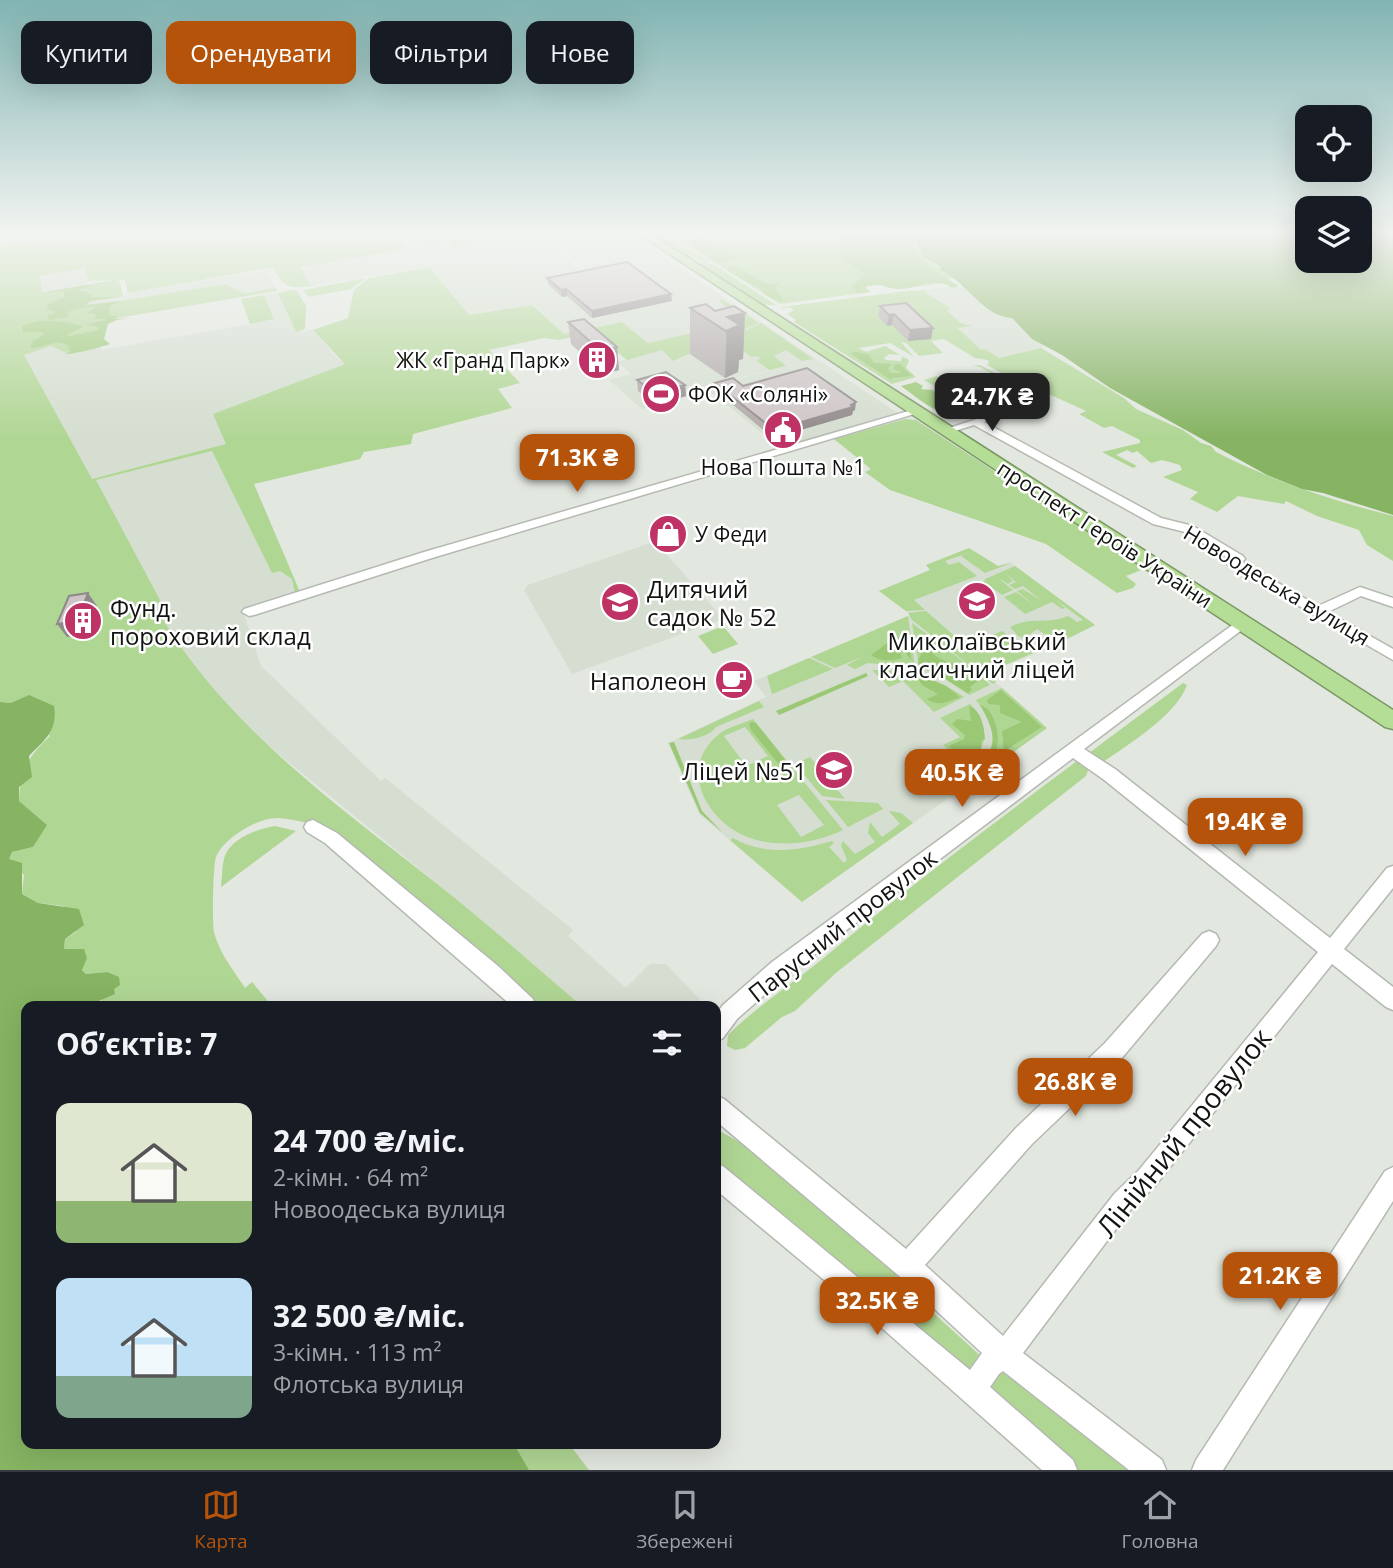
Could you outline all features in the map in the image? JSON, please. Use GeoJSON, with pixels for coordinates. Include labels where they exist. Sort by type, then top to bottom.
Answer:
{"type":"FeatureCollection","features":[{"type":"Feature","properties":{"kind":"highway","name":"проспект Героїв України"},"geometry":{"type":"LineString","coordinates":[[746,301],[1393,721]]}},
{"type":"Feature","properties":{"kind":"street"},"geometry":{"type":"LineString","coordinates":[[945,430],[1030,405]]}},
{"type":"Feature","properties":{"kind":"street"},"geometry":{"type":"LineString","coordinates":[[249,612],[440,551],[916,412]]}},
{"type":"Feature","properties":{"kind":"street","name":"Новоодеська вулиця"},"geometry":{"type":"LineString","coordinates":[[975,422],[1157,521],[1189,529],[1239,559],[1232,562],[1393,655]]}},
{"type":"Feature","properties":{"kind":"street"},"geometry":{"type":"LineString","coordinates":[[1373,594],[1393,586]]}},
{"type":"Feature","properties":{"kind":"street"},"geometry":{"type":"LineString","coordinates":[[1319,611],[1356,591],[1373,594],[1393,603]]}},
{"type":"Feature","properties":{"kind":"street","name":"Парусний провулок"},"geometry":{"type":"LineString","coordinates":[[721,1025],[730,1013],[779,969],[1242,623]]}},
{"type":"Feature","properties":{"kind":"street"},"geometry":{"type":"LineString","coordinates":[[1073,750],[1109,774],[1393,1000]]}},
{"type":"Feature","properties":{"kind":"street"},"geometry":{"type":"LineString","coordinates":[[313,827],[331,838],[521,1001]]}},
{"type":"Feature","properties":{"kind":"street","name":"Лінійний провулок"},"geometry":{"type":"LineString","coordinates":[[974,1389],[989,1364],[1006,1356],[1123,1202],[1147,1178],[1393,874]]}},
{"type":"Feature","properties":{"kind":"street"},"geometry":{"type":"LineString","coordinates":[[907,1266],[1024,1136],[1113,1051],[1209,940]]}},
{"type":"Feature","properties":{"kind":"street"},"geometry":{"type":"LineString","coordinates":[[721,1111],[907,1266],[1006,1356],[1152,1470]]}},
{"type":"Feature","properties":{"kind":"street"},"geometry":{"type":"LineString","coordinates":[[721,1179],[974,1389],[1063,1470]]}},
{"type":"Feature","properties":{"kind":"street"},"geometry":{"type":"LineString","coordinates":[[1206,1470],[1393,1179]]}},
{"type":"Feature","properties":{"kind":"shaded area"},"geometry":{"type":"Polygon","coordinates":[[[0,301],[92,301],[83,302],[83,307],[123,301],[221,301],[101,321],[100,347],[66,353],[51,346],[24,355],[92,479],[226,444],[213,414],[345,364],[313,330],[348,318],[352,301],[457,301],[469,315],[532,305],[564,334],[622,322],[648,343],[746,321],[720,301],[759,323],[673,361],[662,350],[627,360],[594,333],[558,340],[544,338],[489,350],[520,383],[498,389],[512,408],[413,434],[411,444],[364,452],[360,459],[254,484],[300,592],[295,593],[292,579],[280,571],[272,573],[212,451],[96,480],[161,602],[154,604],[181,647],[211,686],[245,723],[318,790],[455,898],[576,1001],[530,1001],[498,970],[314,825],[277,818],[260,821],[242,830],[220,850],[215,862],[213,917],[216,940],[245,988],[252,982],[268,1001],[100,1001],[108,996],[111,975],[107,972],[86,974],[64,949],[65,939],[76,932],[64,906],[38,903],[22,894],[24,875],[8,859],[12,852],[33,847],[46,825],[19,801],[23,772],[36,751],[50,736],[11,703],[0,702],[0,301]]]}},
{"type":"Feature","properties":{"kind":"shaded area"},"geometry":{"type":"Polygon","coordinates":[[[56,301],[94,301],[85,305],[121,301],[110,306],[109,315],[117,316],[116,319],[132,318],[108,324],[104,339],[110,344],[69,354],[66,354],[71,351],[68,349],[70,347],[60,343],[30,348],[33,341],[45,334],[23,332],[22,327],[29,324],[53,321],[84,326],[67,335],[70,336],[98,330],[98,327],[86,325],[107,319],[95,319],[96,314],[86,313],[98,306],[75,309],[67,313],[69,317],[49,320],[48,316],[56,312],[48,310],[47,305],[56,301]]]}},
{"type":"Feature","properties":{"kind":"shaded area"},"geometry":{"type":"Polygon","coordinates":[[[92,301],[127,301],[83,307],[83,302],[92,301]]]}},
{"type":"Feature","properties":{"kind":"shaded area"},"geometry":{"type":"Polygon","coordinates":[[[242,301],[266,301],[274,319],[250,324],[242,301]]]}},
{"type":"Feature","properties":{"kind":"shaded area"},"geometry":{"type":"Polygon","coordinates":[[[266,301],[282,301],[296,332],[313,330],[338,359],[346,363],[214,414],[227,444],[92,479],[24,355],[52,346],[62,349],[100,347],[101,350],[273,320],[266,301]]]}},
{"type":"Feature","properties":{"kind":"shaded area"},"geometry":{"type":"Polygon","coordinates":[[[282,301],[303,301],[306,306],[305,329],[296,332],[282,301]]]}},
{"type":"Feature","properties":{"kind":"shaded area"},"geometry":{"type":"Polygon","coordinates":[[[457,301],[729,301],[899,414],[781,448],[706,388],[786,366],[697,388],[701,394],[642,409],[609,380],[631,374],[617,362],[627,359],[615,350],[619,322],[564,334],[532,305],[469,315],[457,301]]]}},
{"type":"Feature","properties":{"kind":"shaded area"},"geometry":{"type":"Polygon","coordinates":[[[754,301],[769,301],[776,305],[761,305],[754,301]]]}},
{"type":"Feature","properties":{"kind":"shaded area"},"geometry":{"type":"Polygon","coordinates":[[[775,301],[805,301],[780,304],[775,301]]]}},
{"type":"Feature","properties":{"kind":"shaded area"},"geometry":{"type":"Polygon","coordinates":[[[832,301],[938,301],[950,308],[947,311],[961,323],[972,326],[958,328],[981,350],[985,349],[999,358],[1041,348],[1124,398],[1136,409],[1183,430],[1201,443],[1211,446],[1216,452],[1302,489],[1393,516],[1393,561],[1367,545],[1359,530],[1317,516],[1286,501],[1284,504],[1238,496],[1217,512],[1190,499],[1198,492],[1163,477],[1182,470],[1180,465],[1162,460],[1151,463],[1137,451],[1133,453],[1127,450],[1116,455],[1137,466],[1133,468],[1102,452],[1140,443],[1140,440],[1112,426],[1104,428],[1079,414],[1086,411],[1051,395],[1041,395],[987,365],[988,360],[975,358],[944,339],[931,341],[943,353],[919,356],[906,343],[901,342],[914,357],[890,343],[859,348],[866,352],[885,346],[900,355],[887,354],[888,356],[884,357],[886,360],[901,361],[902,356],[909,360],[906,368],[916,377],[892,384],[794,322],[796,320],[787,314],[794,310],[782,307],[832,301]]]}},
{"type":"Feature","properties":{"kind":"shaded area"},"geometry":{"type":"Polygon","coordinates":[[[932,301],[980,301],[991,311],[1005,318],[1013,317],[1025,333],[1045,347],[999,358],[981,350],[932,301]]]}},
{"type":"Feature","properties":{"kind":"shaded area"},"geometry":{"type":"Polygon","coordinates":[[[978,301],[1393,301],[1393,515],[1302,489],[1267,475],[1110,388],[1062,355],[1032,339],[1012,318],[992,312],[978,301]]]}},
{"type":"Feature","properties":{"kind":"shaded area"},"geometry":{"type":"Polygon","coordinates":[[[761,323],[813,359],[802,361],[786,350],[774,356],[786,366],[769,370],[756,360],[761,359],[757,356],[751,357],[742,350],[707,349],[761,323]]]}},
{"type":"Feature","properties":{"kind":"shaded area"},"geometry":{"type":"Polygon","coordinates":[[[850,353],[868,354],[874,363],[892,364],[888,368],[891,373],[903,373],[893,369],[895,364],[900,364],[912,376],[891,380],[850,353]]]}},
{"type":"Feature","properties":{"kind":"shaded area"},"geometry":{"type":"Polygon","coordinates":[[[980,365],[1036,396],[1015,403],[1012,408],[1004,400],[1007,399],[1004,392],[1016,387],[980,367],[972,366],[980,365]]]}},
{"type":"Feature","properties":{"kind":"shaded area"},"geometry":{"type":"Polygon","coordinates":[[[937,376],[942,379],[935,381],[944,387],[949,385],[977,406],[996,403],[1000,406],[976,411],[924,380],[937,376]]]}},
{"type":"Feature","properties":{"kind":"shaded area"},"geometry":{"type":"Polygon","coordinates":[[[916,382],[923,386],[921,389],[932,390],[969,414],[950,415],[941,412],[901,386],[916,382]]]}},
{"type":"Feature","properties":{"kind":"shaded area"},"geometry":{"type":"Polygon","coordinates":[[[905,419],[916,420],[1144,569],[1126,576],[1136,584],[1133,588],[1117,593],[1046,544],[890,490],[865,472],[871,469],[834,439],[905,419]]]}},
{"type":"Feature","properties":{"kind":"shaded area"},"geometry":{"type":"Polygon","coordinates":[[[212,451],[273,573],[280,571],[292,579],[295,586],[295,593],[253,605],[244,615],[261,666],[381,781],[385,778],[573,930],[568,936],[626,988],[650,964],[666,964],[701,1001],[576,1001],[253,733],[203,678],[173,638],[154,604],[160,601],[95,480],[212,451]]]}},
{"type":"Feature","properties":{"kind":"shaded area","name":"Дитячий садок № 52"},"geometry":{"type":"Polygon","coordinates":[[[650,543],[660,547],[719,614],[720,620],[572,674],[524,590],[528,585],[650,543]]]}},
{"type":"Feature","properties":{"kind":"shaded area","name":"Ліцей №51"},"geometry":{"type":"Polygon","coordinates":[[[969,548],[998,566],[1010,562],[1095,625],[1059,644],[989,672],[991,678],[1047,728],[802,902],[699,814],[668,743],[766,697],[754,681],[911,615],[879,591],[930,570],[926,565],[969,548]]]}},
{"type":"Feature","properties":{"kind":"shaded area"},"geometry":{"type":"Polygon","coordinates":[[[969,548],[998,566],[1011,563],[985,573],[961,556],[971,552],[945,561],[949,565],[959,562],[977,576],[914,600],[925,610],[906,611],[879,591],[930,570],[926,565],[969,548]]]}},
{"type":"Feature","properties":{"kind":"shaded area"},"geometry":{"type":"Polygon","coordinates":[[[1015,566],[1095,625],[1058,643],[1037,629],[1025,638],[1018,636],[1010,627],[1025,622],[1068,616],[1077,622],[1083,620],[1056,600],[1065,608],[1062,609],[1052,602],[1025,614],[1004,597],[1016,592],[1034,605],[1017,591],[1023,589],[1042,601],[1023,586],[1015,589],[1009,585],[1016,582],[1006,574],[1013,581],[1008,584],[998,578],[1013,590],[1002,595],[984,582],[985,579],[1015,566]]]}},
{"type":"Feature","properties":{"kind":"shaded area"},"geometry":{"type":"Polygon","coordinates":[[[926,611],[966,646],[1002,631],[1033,653],[989,672],[996,682],[993,684],[912,620],[908,613],[926,611]]]}},
{"type":"Feature","properties":{"kind":"shaded area"},"geometry":{"type":"Polygon","coordinates":[[[908,616],[915,668],[868,663],[855,669],[847,665],[862,657],[835,668],[811,657],[908,616]]]}},
{"type":"Feature","properties":{"kind":"shaded area"},"geometry":{"type":"Polygon","coordinates":[[[912,623],[976,671],[990,685],[969,695],[939,675],[919,667],[912,623]]]}},
{"type":"Feature","properties":{"kind":"shaded area"},"geometry":{"type":"Polygon","coordinates":[[[723,626],[738,644],[713,654],[698,636],[723,626]]]}},
{"type":"Feature","properties":{"kind":"shaded area"},"geometry":{"type":"Polygon","coordinates":[[[923,634],[947,650],[932,653],[969,672],[963,677],[976,678],[978,681],[970,687],[972,690],[968,693],[939,675],[919,667],[918,661],[925,645],[918,639],[923,634]]]}},
{"type":"Feature","properties":{"kind":"shaded area"},"geometry":{"type":"Polygon","coordinates":[[[904,636],[909,639],[911,660],[904,651],[900,653],[902,658],[894,660],[882,660],[871,655],[890,641],[904,636]]]}},
{"type":"Feature","properties":{"kind":"shaded area"},"geometry":{"type":"Polygon","coordinates":[[[809,658],[833,669],[772,694],[767,676],[809,658]]]}},
{"type":"Feature","properties":{"kind":"shaded area"},"geometry":{"type":"Polygon","coordinates":[[[872,670],[920,675],[964,697],[934,712],[903,681],[889,687],[872,670]]]}},
{"type":"Feature","properties":{"kind":"shaded area"},"geometry":{"type":"Polygon","coordinates":[[[866,673],[868,676],[779,715],[776,711],[866,673]]]}},
{"type":"Feature","properties":{"kind":"shaded area"},"geometry":{"type":"Polygon","coordinates":[[[922,676],[946,686],[960,697],[943,703],[927,699],[938,694],[922,685],[919,680],[922,676]]]}},
{"type":"Feature","properties":{"kind":"shaded area"},"geometry":{"type":"Polygon","coordinates":[[[1183,683],[1187,685],[1173,708],[1137,738],[1102,763],[1089,753],[1183,683]]]}},
{"type":"Feature","properties":{"kind":"shaded area"},"geometry":{"type":"Polygon","coordinates":[[[1002,688],[1047,728],[952,796],[941,785],[980,762],[992,743],[992,731],[987,717],[976,700],[1002,688]]]}},
{"type":"Feature","properties":{"kind":"shaded area"},"geometry":{"type":"Polygon","coordinates":[[[1001,690],[1042,727],[1004,751],[1002,731],[1022,722],[1000,713],[1000,705],[988,704],[987,700],[1001,690]]]}},
{"type":"Feature","properties":{"kind":"shaded area"},"geometry":{"type":"Polygon","coordinates":[[[29,695],[54,706],[55,714],[49,734],[29,756],[32,777],[19,787],[19,801],[47,825],[33,847],[12,852],[9,859],[22,863],[22,894],[38,903],[79,909],[84,925],[65,939],[64,949],[84,949],[87,958],[82,970],[86,974],[107,972],[119,977],[120,985],[114,989],[115,994],[99,1001],[21,1001],[21,1449],[517,1449],[529,1470],[0,1470],[0,702],[11,703],[29,695]]]}},
{"type":"Feature","properties":{"kind":"shaded area"},"geometry":{"type":"Polygon","coordinates":[[[759,701],[764,707],[716,727],[704,736],[678,739],[759,701]]]}},
{"type":"Feature","properties":{"kind":"shaded area"},"geometry":{"type":"Polygon","coordinates":[[[970,704],[981,720],[984,737],[979,753],[965,766],[943,745],[960,737],[940,718],[970,704]]]}},
{"type":"Feature","properties":{"kind":"shaded area"},"geometry":{"type":"Polygon","coordinates":[[[980,705],[989,711],[994,720],[997,747],[983,768],[950,790],[945,786],[980,763],[992,747],[993,736],[989,722],[980,705]]]}},
{"type":"Feature","properties":{"kind":"shaded area"},"geometry":{"type":"Polygon","coordinates":[[[969,706],[980,715],[985,739],[981,742],[981,752],[975,760],[965,762],[949,746],[964,739],[965,735],[952,724],[957,719],[971,721],[969,706]]]}},
{"type":"Feature","properties":{"kind":"shaded area"},"geometry":{"type":"Polygon","coordinates":[[[753,719],[843,830],[799,843],[764,842],[737,832],[712,810],[703,795],[699,780],[700,764],[706,749],[722,732],[753,719]],[[745,727],[724,736],[746,766],[768,756],[745,727]],[[799,795],[777,805],[801,837],[824,825],[799,795]]]}},
{"type":"Feature","properties":{"kind":"shaded area"},"geometry":{"type":"Polygon","coordinates":[[[756,723],[786,761],[791,774],[785,772],[751,730],[749,724],[756,723]]]}},
{"type":"Feature","properties":{"kind":"shaded area"},"geometry":{"type":"Polygon","coordinates":[[[674,742],[702,811],[722,832],[700,813],[669,743],[674,742]]]}},
{"type":"Feature","properties":{"kind":"shaded area"},"geometry":{"type":"Polygon","coordinates":[[[810,757],[845,799],[822,796],[795,764],[810,757]]]}},
{"type":"Feature","properties":{"kind":"shaded area"},"geometry":{"type":"Polygon","coordinates":[[[1077,761],[1089,768],[1086,776],[837,972],[795,1011],[782,1017],[745,1048],[735,1050],[727,1046],[728,1035],[750,1015],[979,834],[1077,761]]]}},
{"type":"Feature","properties":{"kind":"shaded area"},"geometry":{"type":"Polygon","coordinates":[[[826,800],[878,803],[883,809],[848,827],[826,800]]]}},
{"type":"Feature","properties":{"kind":"shaded area"},"geometry":{"type":"Polygon","coordinates":[[[889,811],[901,813],[913,823],[802,902],[730,840],[733,838],[757,847],[782,850],[832,841],[834,843],[829,847],[844,863],[847,860],[841,845],[843,841],[855,854],[875,842],[868,833],[870,822],[882,837],[900,824],[889,811]]]}},
{"type":"Feature","properties":{"kind":"shaded area"},"geometry":{"type":"Polygon","coordinates":[[[275,826],[296,831],[221,887],[224,859],[232,846],[252,832],[275,826]]]}},
{"type":"Feature","properties":{"kind":"shaded area"},"geometry":{"type":"Polygon","coordinates":[[[721,1132],[757,1152],[886,1263],[905,1287],[985,1360],[1054,1405],[1118,1463],[1132,1470],[1074,1470],[721,1172],[721,1132]]]}},
{"type":"Feature","properties":{"kind":"shaded area"},"geometry":{"type":"Polygon","coordinates":[[[517,1449],[573,1449],[589,1470],[529,1470],[517,1449]]]}},
{"type":"Feature","properties":{"kind":"building"},"geometry":{"type":"Polygon","coordinates":[[[580,301],[640,301],[592,311],[580,301]]]}},
{"type":"Feature","properties":{"kind":"building"},"geometry":{"type":"Polygon","coordinates":[[[906,303],[933,328],[910,330],[894,314],[889,315],[880,306],[906,303]]]}},
{"type":"Feature","properties":{"kind":"building"},"geometry":{"type":"Polygon","coordinates":[[[706,304],[715,311],[734,306],[745,313],[727,317],[740,325],[726,331],[690,308],[706,304]]]}},
{"type":"Feature","properties":{"kind":"building"},"geometry":{"type":"Polygon","coordinates":[[[584,319],[617,347],[601,351],[568,322],[584,319]]]}},
{"type":"Feature","properties":{"kind":"building"},"geometry":{"type":"Polygon","coordinates":[[[807,368],[856,402],[851,405],[853,407],[774,430],[715,383],[733,378],[743,386],[807,368]]]}},
{"type":"Feature","properties":{"kind":"building"},"geometry":{"type":"Polygon","coordinates":[[[666,372],[685,385],[656,393],[637,380],[666,372]]]}},
{"type":"Feature","properties":{"kind":"building"},"geometry":{"type":"Polygon","coordinates":[[[88,593],[77,621],[57,624],[69,596],[88,593]]]}},
{"type":"Feature","properties":{"kind":"place","name":"ЖК «Гранд Парк»"},"geometry":{"type":"Point","coordinates":[597,360]}},
{"type":"Feature","properties":{"kind":"place","name":"ФОК «Соляні»"},"geometry":{"type":"Point","coordinates":[661,394]}},
{"type":"Feature","properties":{"kind":"place","name":"Нова Пошта №1"},"geometry":{"type":"Point","coordinates":[783,430]}},
{"type":"Feature","properties":{"kind":"place","name":"У Феди"},"geometry":{"type":"Point","coordinates":[668,534]}},
{"type":"Feature","properties":{"kind":"place","name":"Миколаївський класичний ліцей"},"geometry":{"type":"Point","coordinates":[977,601]}},
{"type":"Feature","properties":{"kind":"place","name":"Дитячий садок № 52"},"geometry":{"type":"Point","coordinates":[620,602]}},
{"type":"Feature","properties":{"kind":"place","name":"Фунд. пороховий склад"},"geometry":{"type":"Point","coordinates":[83,621]}},
{"type":"Feature","properties":{"kind":"place","name":"Наполеон"},"geometry":{"type":"Point","coordinates":[734,680]}},
{"type":"Feature","properties":{"kind":"place","name":"Ліцей №51"},"geometry":{"type":"Point","coordinates":[834,770]}}]}
